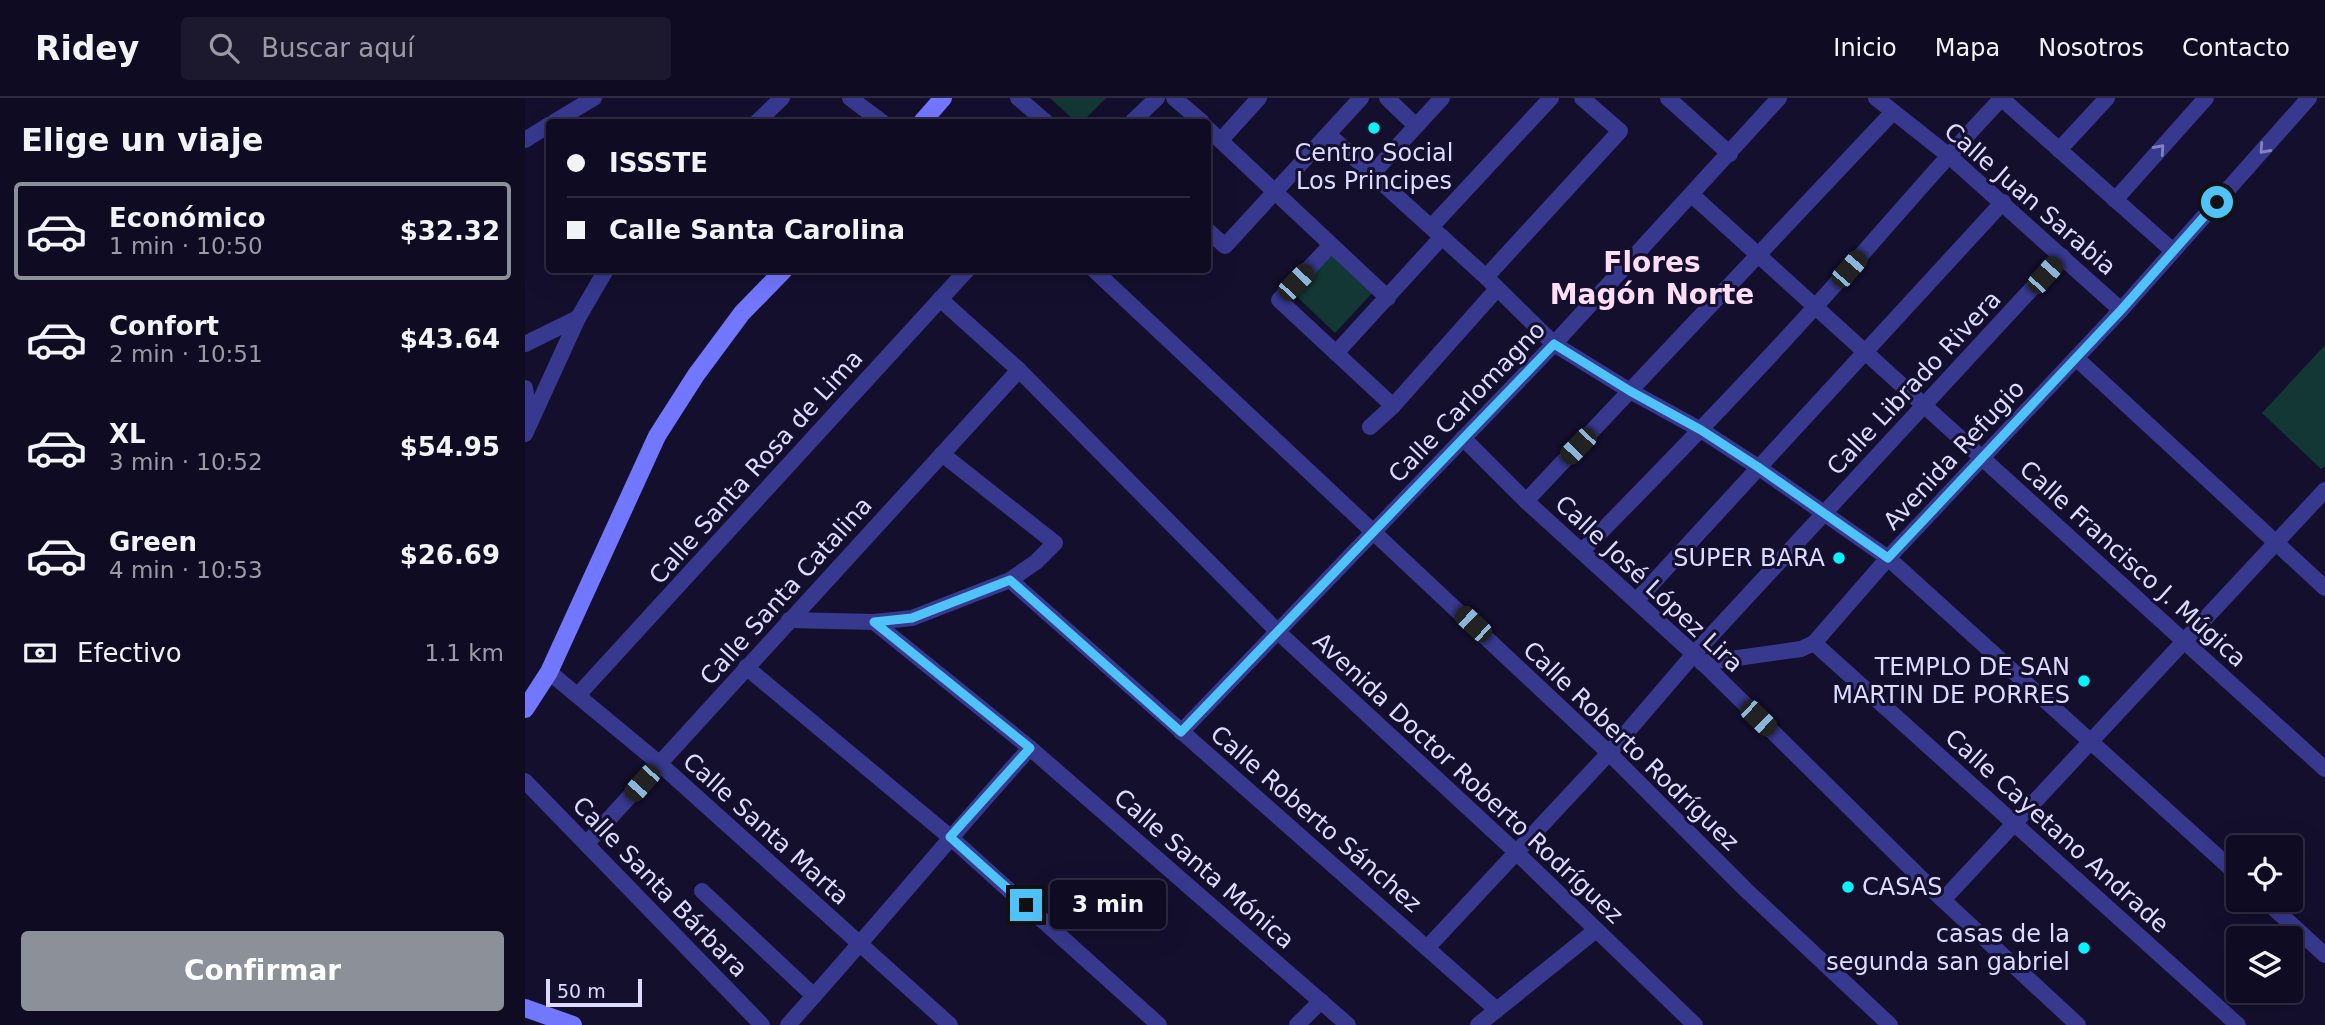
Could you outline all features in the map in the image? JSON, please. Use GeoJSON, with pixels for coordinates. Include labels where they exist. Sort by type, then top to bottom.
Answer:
{"type":"FeatureCollection","features":[{"type":"Feature","properties":{"kind":"street"},"geometry":{"type":"LineString","coordinates":[[560,119],[594,98]]}},
{"type":"Feature","properties":{"kind":"street"},"geometry":{"type":"LineString","coordinates":[[760,119],[782,98]]}},
{"type":"Feature","properties":{"kind":"street"},"geometry":{"type":"LineString","coordinates":[[850,98],[878,119]]}},
{"type":"Feature","properties":{"kind":"street"},"geometry":{"type":"LineString","coordinates":[[925,119],[943,98]]}},
{"type":"Feature","properties":{"kind":"street"},"geometry":{"type":"LineString","coordinates":[[1018,98],[1042,119]]}},
{"type":"Feature","properties":{"kind":"street"},"geometry":{"type":"LineString","coordinates":[[1135,119],[1157,98]]}},
{"type":"Feature","properties":{"kind":"street"},"geometry":{"type":"LineString","coordinates":[[1174,98],[1198,119]]}},
{"type":"Feature","properties":{"kind":"street"},"geometry":{"type":"LineString","coordinates":[[1221,140],[1259,98]]}},
{"type":"Feature","properties":{"kind":"street"},"geometry":{"type":"LineString","coordinates":[[1211,234],[1225,246],[1361,98]]}},
{"type":"Feature","properties":{"kind":"street"},"geometry":{"type":"LineString","coordinates":[[1387,98],[1416,126]]}},
{"type":"Feature","properties":{"kind":"street"},"geometry":{"type":"LineString","coordinates":[[1372,174],[1442,98]]}},
{"type":"Feature","properties":{"kind":"street"},"geometry":{"type":"LineString","coordinates":[[1336,354],[1388,298],[1436,232],[1551,98]]}},
{"type":"Feature","properties":{"kind":"street"},"geometry":{"type":"LineString","coordinates":[[1370,427],[1392,406],[1620,131],[1582,98]]}},
{"type":"Feature","properties":{"kind":"street"},"geometry":{"type":"LineString","coordinates":[[1668,98],[1730,154]]}},
{"type":"Feature","properties":{"kind":"street","name":"Calle Carlomagno"},"geometry":{"type":"LineString","coordinates":[[1181,732],[1554,344],[1779,98]]}},
{"type":"Feature","properties":{"kind":"street","name":"Calle Juan Sarabia"},"geometry":{"type":"LineString","coordinates":[[1876,98],[2003,202],[2121,310]]}},
{"type":"Feature","properties":{"kind":"street"},"geometry":{"type":"LineString","coordinates":[[1582,551],[1701,430],[1815,307],[2001,98],[2173,251]]}},
{"type":"Feature","properties":{"kind":"street"},"geometry":{"type":"LineString","coordinates":[[2059,150],[2107,98]]}},
{"type":"Feature","properties":{"kind":"street"},"geometry":{"type":"LineString","coordinates":[[2115,200],[2206,98]]}},
{"type":"Feature","properties":{"kind":"street","name":"Avenida Refugio"},"geometry":{"type":"LineString","coordinates":[[1814,643],[1888,558],[2121,310],[2309,98]]}},
{"type":"Feature","properties":{"kind":"street"},"geometry":{"type":"LineString","coordinates":[[1526,501],[1893,112]]}},
{"type":"Feature","properties":{"kind":"street"},"geometry":{"type":"LineString","coordinates":[[525,140],[546,128]]}},
{"type":"Feature","properties":{"kind":"street"},"geometry":{"type":"LineString","coordinates":[[1211,131],[1388,298]]}},
{"type":"Feature","properties":{"kind":"street"},"geometry":{"type":"LineString","coordinates":[[1329,135],[1492,283],[1554,344],[1630,391],[1701,430],[1888,558],[2226,864]]}},
{"type":"Feature","properties":{"kind":"street","name":"Calle Francisco J. Múgica"},"geometry":{"type":"LineString","coordinates":[[1692,195],[2325,769]]}},
{"type":"Feature","properties":{"kind":"street"},"geometry":{"type":"LineString","coordinates":[[1637,600],[2003,202]]}},
{"type":"Feature","properties":{"kind":"street"},"geometry":{"type":"LineString","coordinates":[[1331,246],[1279,300],[1392,406]]}},
{"type":"Feature","properties":{"kind":"street","name":"Calle Librado Rivera"},"geometry":{"type":"LineString","coordinates":[[1427,948],[1698,659],[1824,513],[2062,256]]}},
{"type":"Feature","properties":{"kind":"street"},"geometry":{"type":"LineString","coordinates":[[527,428],[577,318],[604,273]]}},
{"type":"Feature","properties":{"kind":"street"},"geometry":{"type":"LineString","coordinates":[[525,709],[549,672],[657,436],[696,375],[735,324],[781,273]]}},
{"type":"Feature","properties":{"kind":"street","name":"Calle Santa Rosa de Lima"},"geometry":{"type":"LineString","coordinates":[[578,695],[964,273]]}},
{"type":"Feature","properties":{"kind":"street","name":"Calle Roberto Rodríguez"},"geometry":{"type":"LineString","coordinates":[[1097,273],[1375,531],[1609,753],[1746,890],[1891,1025]]}},
{"type":"Feature","properties":{"kind":"street","name":"Avenida Doctor Roberto Rodríguez"},"geometry":{"type":"LineString","coordinates":[[940,299],[1019,370],[1277,631],[1517,853],[1695,1025]]}},
{"type":"Feature","properties":{"kind":"street"},"geometry":{"type":"LineString","coordinates":[[525,344],[577,318]]}},
{"type":"Feature","properties":{"kind":"street"},"geometry":{"type":"LineString","coordinates":[[2076,358],[2325,588]]}},
{"type":"Feature","properties":{"kind":"street","name":"Calle Santa Catalina"},"geometry":{"type":"LineString","coordinates":[[587,843],[1019,370]]}},
{"type":"Feature","properties":{"kind":"street"},"geometry":{"type":"LineString","coordinates":[[525,388],[527,428]]}},
{"type":"Feature","properties":{"kind":"street","name":"Calle José López Lira"},"geometry":{"type":"LineString","coordinates":[[1463,438],[1526,501],[1637,600],[1943,900],[2078,1025]]}},
{"type":"Feature","properties":{"kind":"street"},"geometry":{"type":"LineString","coordinates":[[789,620],[874,622],[912,618],[1010,580],[1036,562],[1055,543],[942,454]]}},
{"type":"Feature","properties":{"kind":"street"},"geometry":{"type":"LineString","coordinates":[[1943,900],[2325,490]]}},
{"type":"Feature","properties":{"kind":"street","name":"Calle Roberto Sánchez"},"geometry":{"type":"LineString","coordinates":[[1010,580],[1497,1010]]}},
{"type":"Feature","properties":{"kind":"street","name":"Calle Santa Mónica"},"geometry":{"type":"LineString","coordinates":[[874,622],[1030,748],[1348,1025]]}},
{"type":"Feature","properties":{"kind":"street"},"geometry":{"type":"LineString","coordinates":[[1698,659],[1801,649],[1814,643]]}},
{"type":"Feature","properties":{"kind":"street","name":"Calle Cayetano Andrade"},"geometry":{"type":"LineString","coordinates":[[1814,643],[2238,1025]]}},
{"type":"Feature","properties":{"kind":"street"},"geometry":{"type":"LineString","coordinates":[[747,667],[950,837],[1159,1025]]}},
{"type":"Feature","properties":{"kind":"street","name":"Calle Santa Marta"},"geometry":{"type":"LineString","coordinates":[[549,672],[660,764],[950,1025]]}},
{"type":"Feature","properties":{"kind":"street"},"geometry":{"type":"LineString","coordinates":[[787,1025],[860,945],[950,837],[1030,748]]}},
{"type":"Feature","properties":{"kind":"street","name":"Calle Santa Bárbara"},"geometry":{"type":"LineString","coordinates":[[525,781],[762,1025]]}},
{"type":"Feature","properties":{"kind":"street"},"geometry":{"type":"LineString","coordinates":[[702,891],[814,996]]}},
{"type":"Feature","properties":{"kind":"street"},"geometry":{"type":"LineString","coordinates":[[2278,912],[2325,955]]}},
{"type":"Feature","properties":{"kind":"street"},"geometry":{"type":"LineString","coordinates":[[1478,1025],[1596,930]]}},
{"type":"Feature","properties":{"kind":"street"},"geometry":{"type":"LineString","coordinates":[[1297,1025],[1321,1001]]}},
{"type":"Feature","properties":{"kind":"street"},"geometry":{"type":"LineString","coordinates":[[525,1008],[573,1025]]}},
{"type":"Feature","properties":{"kind":"green space"},"geometry":{"type":"Polygon","coordinates":[[[1050,98],[1106,98],[1085,119],[1073,119],[1050,98]]]}},
{"type":"Feature","properties":{"kind":"green space"},"geometry":{"type":"Polygon","coordinates":[[[1331,249],[1375,290],[1335,333],[1291,291],[1331,249]]]}},
{"type":"Feature","properties":{"kind":"green space"},"geometry":{"type":"Polygon","coordinates":[[[2325,345],[2325,466],[2321,469],[2262,413],[2325,345]]]}},
{"type":"Feature","properties":{"kind":"place","name":"Centro Social Los Principes"},"geometry":{"type":"Point","coordinates":[1374,128]}},
{"type":"Feature","properties":{"kind":"place","name":"SUPER BARA"},"geometry":{"type":"Point","coordinates":[1839,558]}},
{"type":"Feature","properties":{"kind":"place","name":"TEMPLO DE SAN MARTIN DE PORRES"},"geometry":{"type":"Point","coordinates":[2084,681]}},
{"type":"Feature","properties":{"kind":"place","name":"CASAS"},"geometry":{"type":"Point","coordinates":[1848,887]}},
{"type":"Feature","properties":{"kind":"place","name":"casas de la segunda san gabriel"},"geometry":{"type":"Point","coordinates":[2084,948]}},
{"type":"Feature","properties":{"kind":"district","name":"Flores Magón Norte"},"geometry":{"type":"Point","coordinates":[1652,278]}},
{"type":"Feature","properties":{"kind":"route"},"geometry":{"type":"LineString","coordinates":[[1026,905],[950,837],[1030,748],[874,622],[912,618],[1010,580],[1181,732],[1554,344],[1630,391],[1701,430],[1888,558],[2121,310],[2217,202]]}}]}
